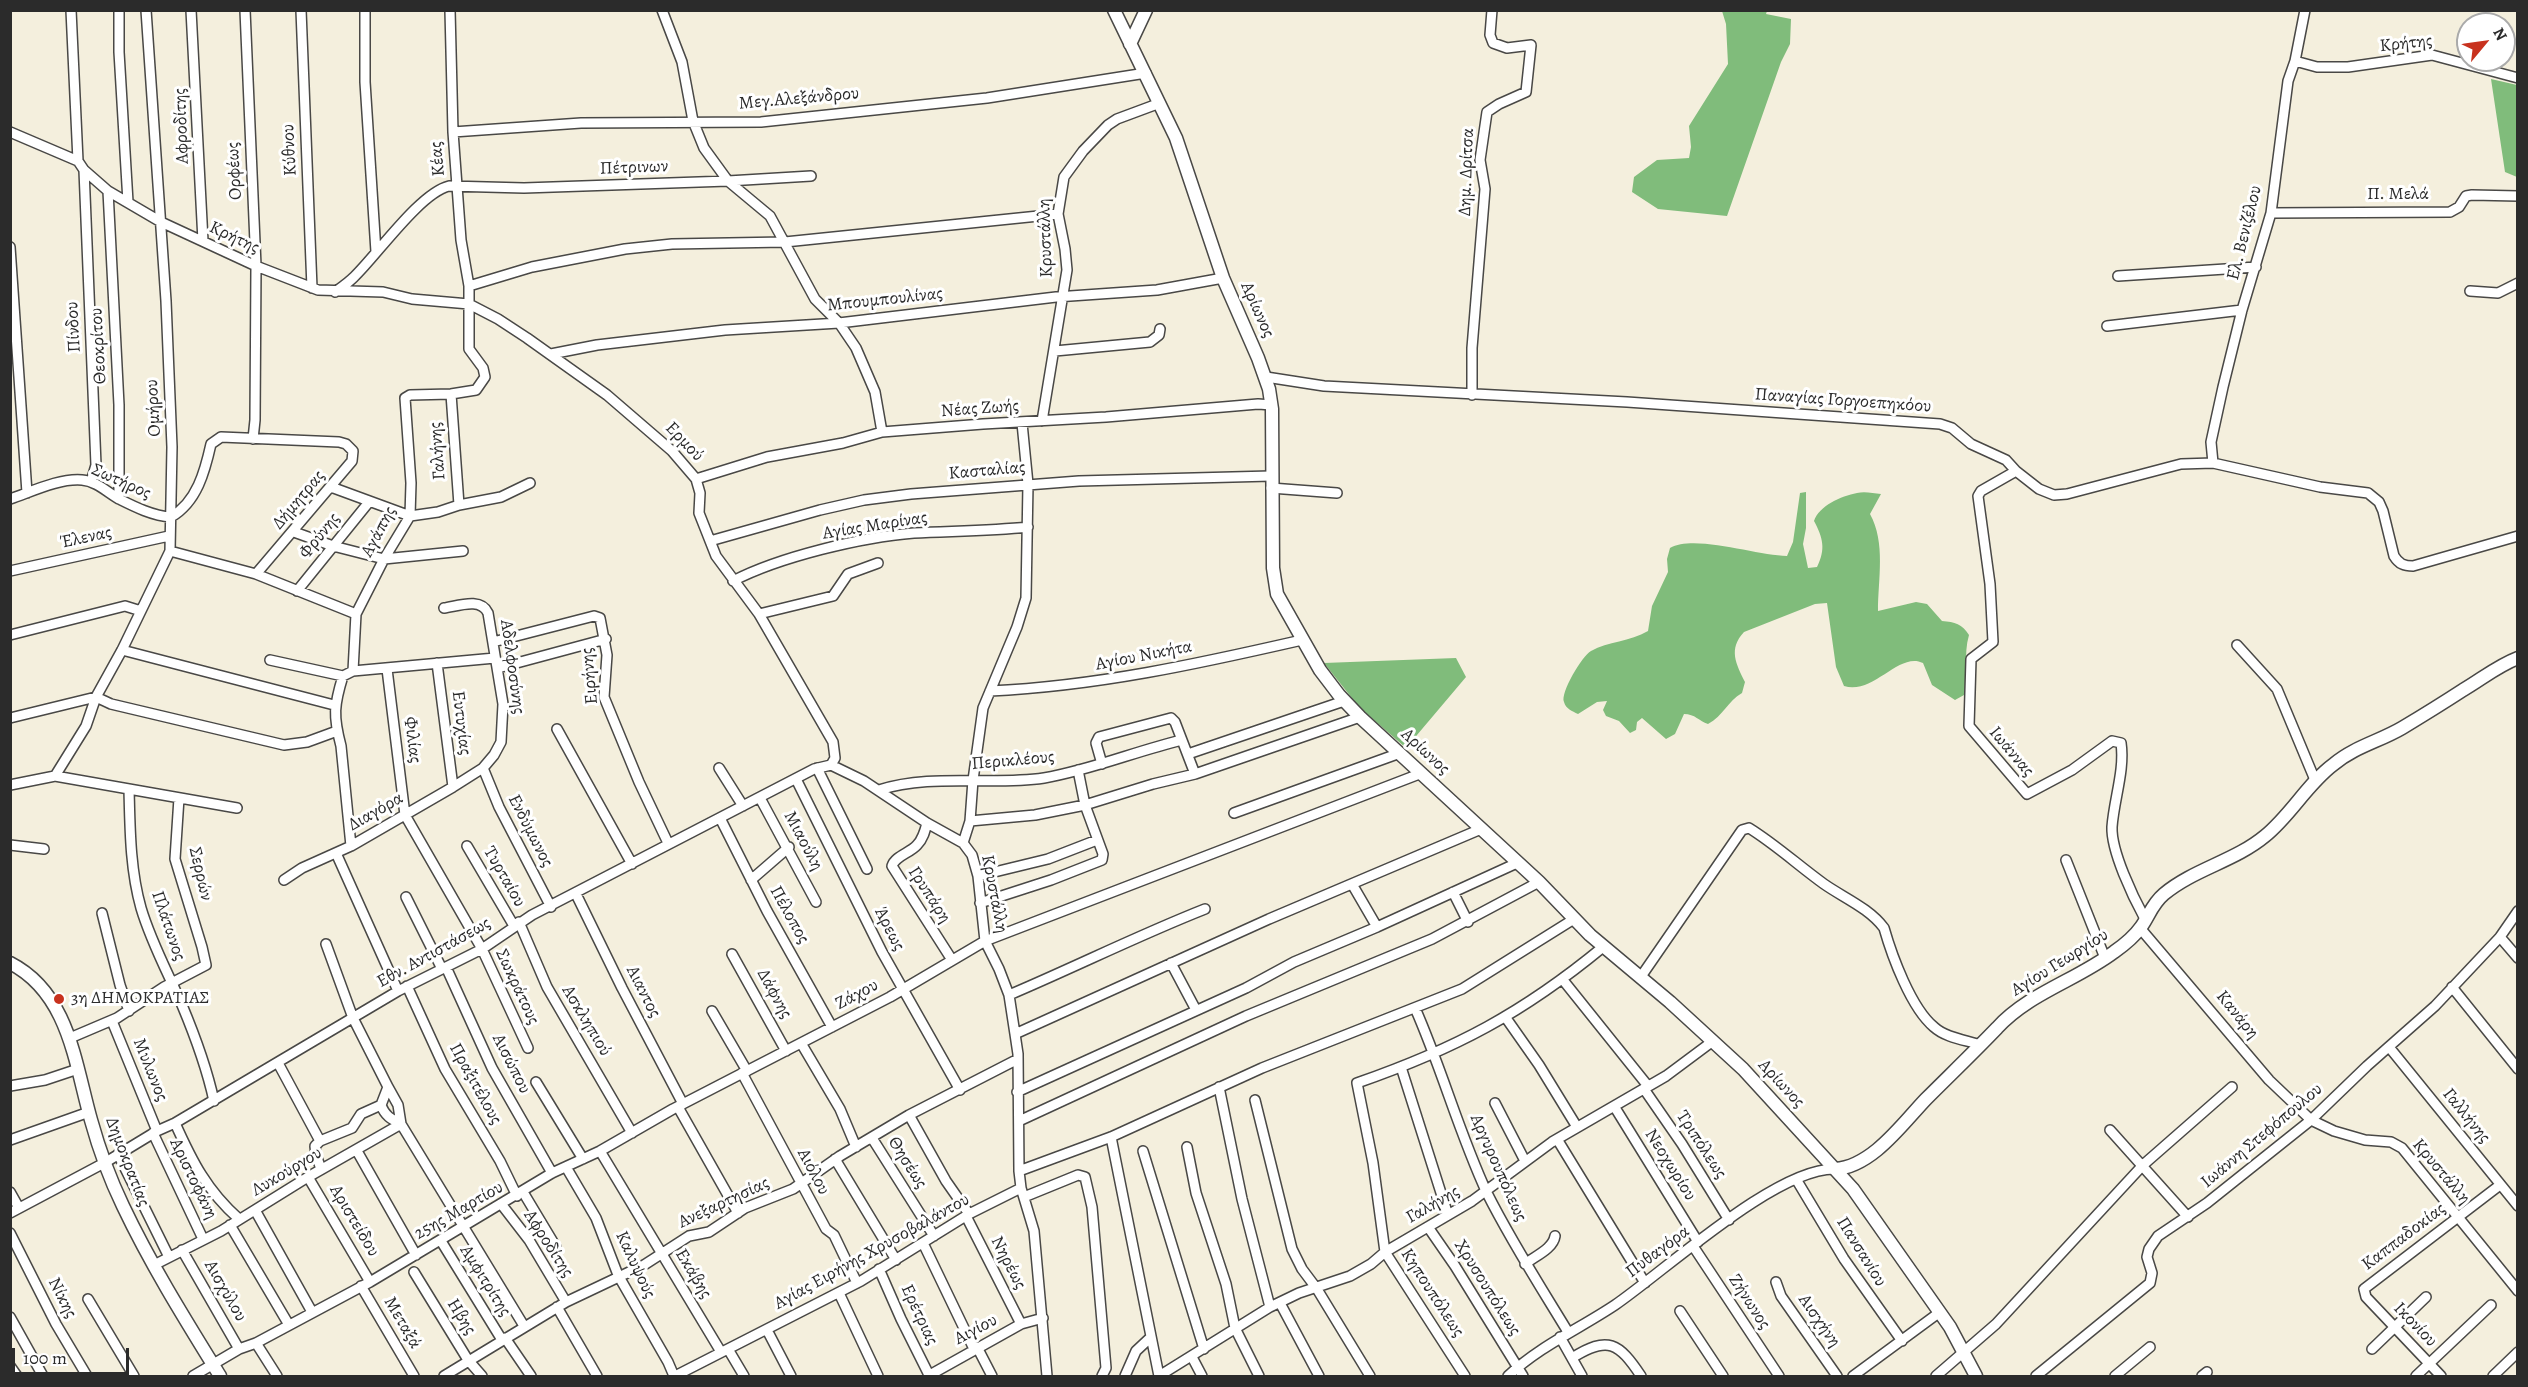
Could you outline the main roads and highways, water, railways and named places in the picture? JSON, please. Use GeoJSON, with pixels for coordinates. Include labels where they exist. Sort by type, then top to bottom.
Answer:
{"type":"FeatureCollection","features":[{"type":"Feature","properties":{"kind":"place","name":"3η ΔΗΜΟΚΡΑΤΙΑΣ"},"geometry":{"type":"Point","coordinates":[59,999]}}]}
